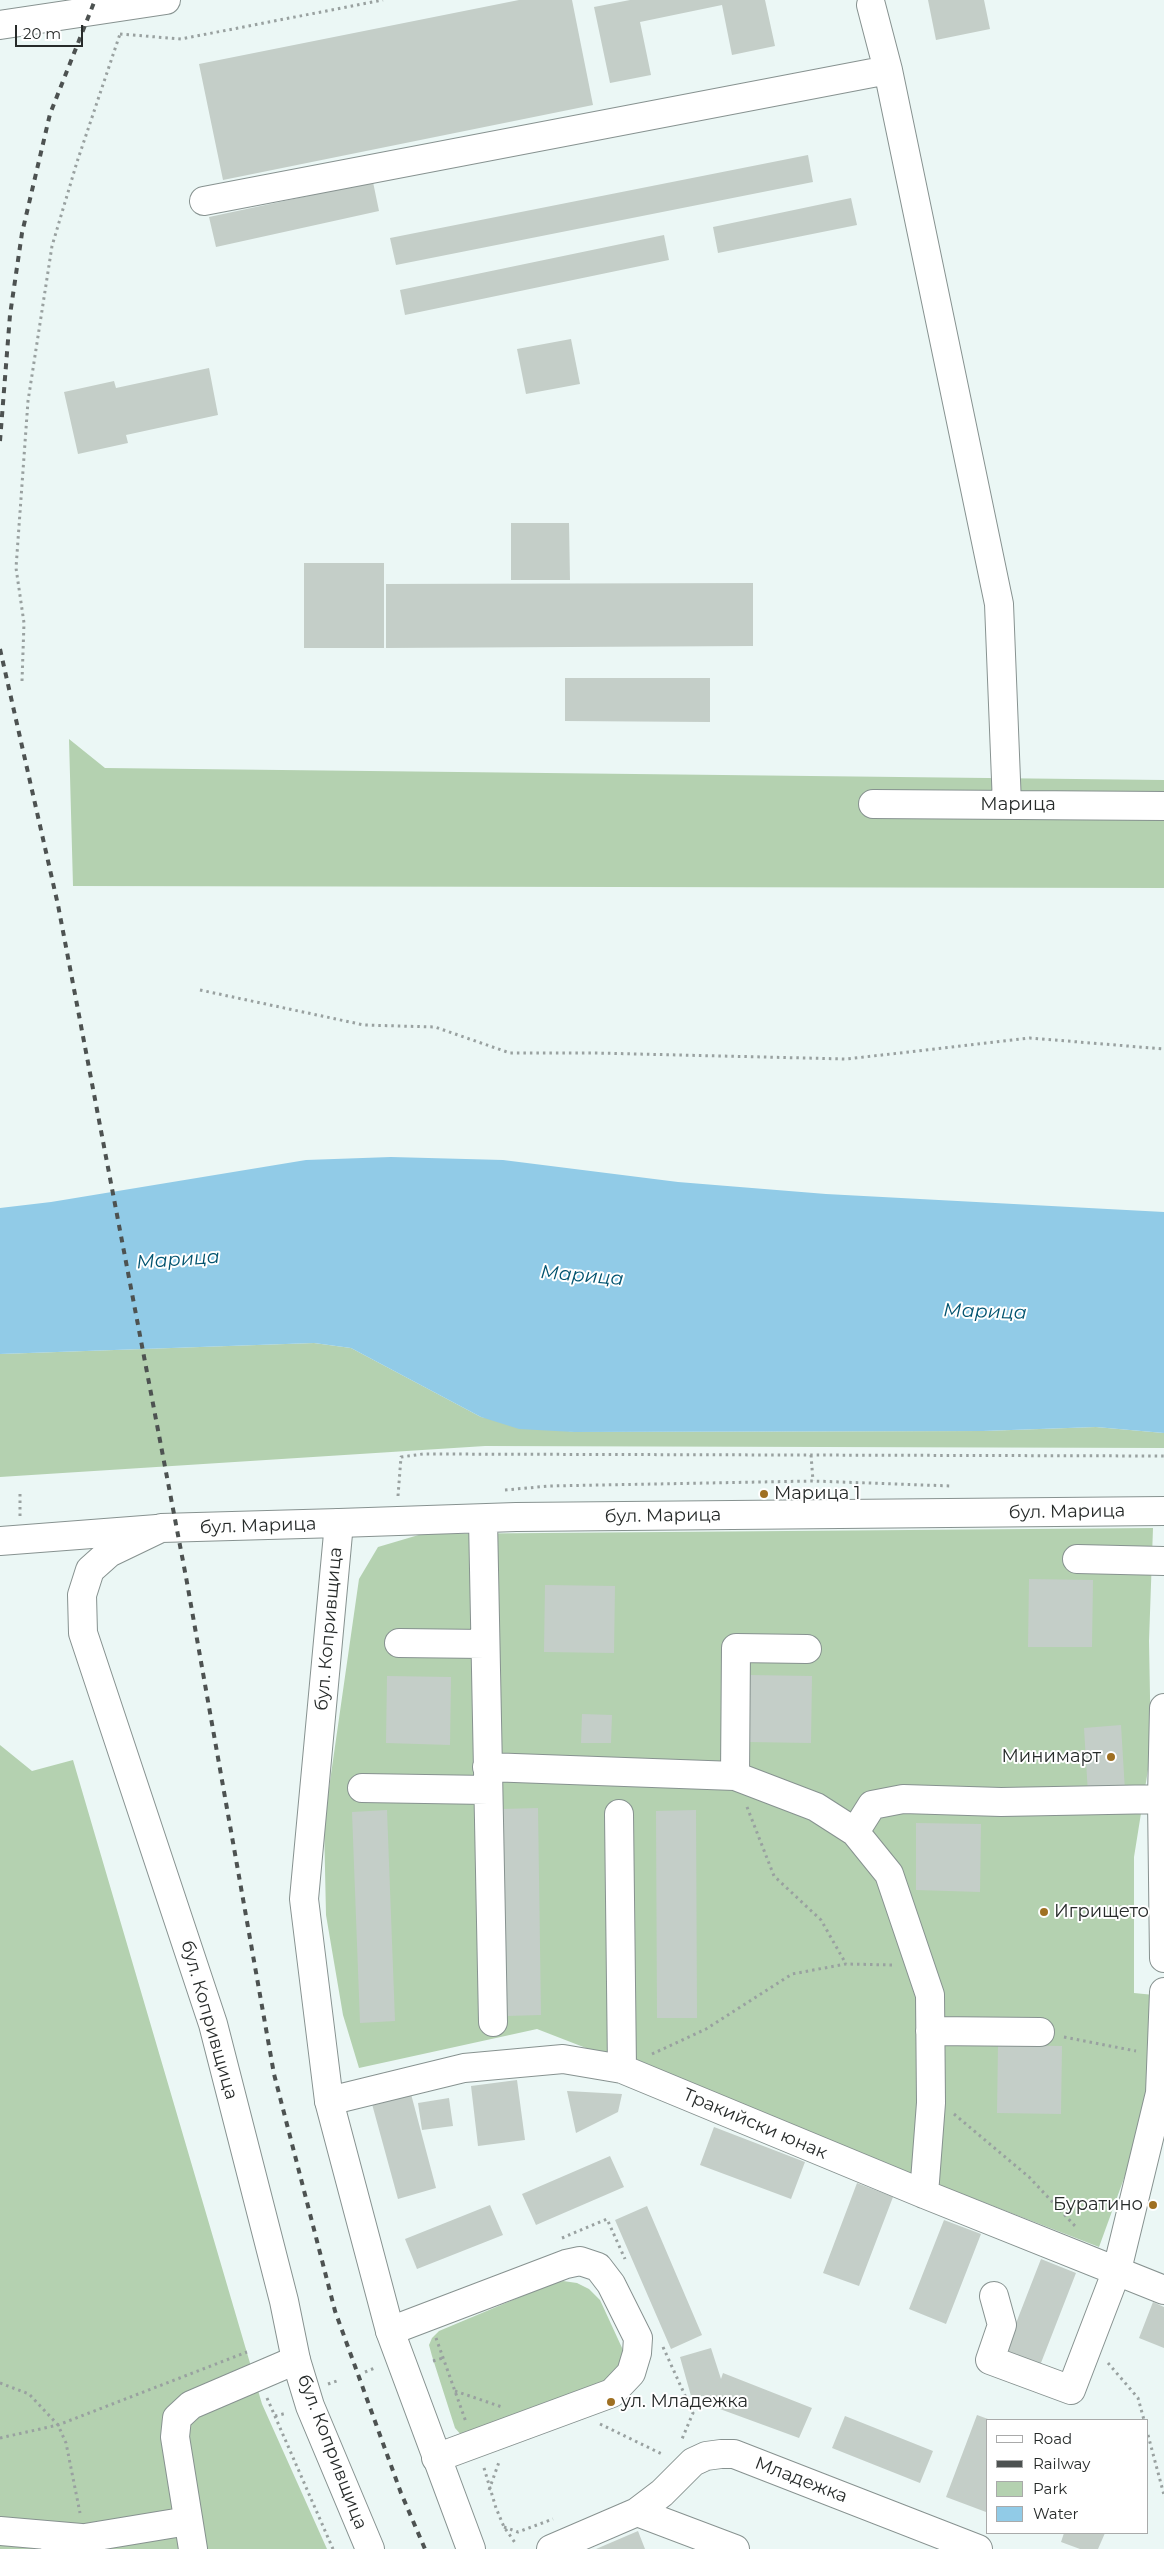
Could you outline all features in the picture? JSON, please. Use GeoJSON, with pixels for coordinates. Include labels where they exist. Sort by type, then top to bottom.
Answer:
{"type":"FeatureCollection","features":[{"type":"Feature","properties":{"kind":"street"},"geometry":{"type":"LineString","coordinates":[[0,25],[166,0]]}},
{"type":"Feature","properties":{"kind":"street"},"geometry":{"type":"LineString","coordinates":[[871,5],[888,70],[1000,604],[1007,805]]}},
{"type":"Feature","properties":{"kind":"street"},"geometry":{"type":"LineString","coordinates":[[204,201],[888,70]]}},
{"type":"Feature","properties":{"kind":"street","name":"Марица"},"geometry":{"type":"LineString","coordinates":[[873,804],[1164,806]]}},
{"type":"Feature","properties":{"kind":"street","name":"бул. Марица"},"geometry":{"type":"LineString","coordinates":[[0,1541],[161,1528],[484,1518],[1164,1511]]}},
{"type":"Feature","properties":{"kind":"street"},"geometry":{"type":"LineString","coordinates":[[484,1518],[493,2022]]}},
{"type":"Feature","properties":{"kind":"street","name":"бул. Копривщица"},"geometry":{"type":"LineString","coordinates":[[338,1523],[304,1899],[329,2101],[390,2331],[471,2549]]}},
{"type":"Feature","properties":{"kind":"street","name":"бул. Копривщица"},"geometry":{"type":"LineString","coordinates":[[161,1528],[109,1553],[90,1570],[82,1595],[83,1634],[213,2024],[284,2301],[296,2360],[310,2406],[370,2549]]}},
{"type":"Feature","properties":{"kind":"street"},"geometry":{"type":"LineString","coordinates":[[1077,1559],[1164,1561]]}},
{"type":"Feature","properties":{"kind":"street"},"geometry":{"type":"LineString","coordinates":[[398,1643],[485,1644]]}},
{"type":"Feature","properties":{"kind":"street"},"geometry":{"type":"LineString","coordinates":[[735,1776],[736,1648],[807,1649]]}},
{"type":"Feature","properties":{"kind":"street"},"geometry":{"type":"LineString","coordinates":[[1164,1708],[1162,1799],[1164,1958]]}},
{"type":"Feature","properties":{"kind":"street"},"geometry":{"type":"LineString","coordinates":[[362,1788],[488,1778],[735,1776],[816,1807],[855,1832],[889,1874],[930,1995],[931,2103],[924,2194]]}},
{"type":"Feature","properties":{"kind":"street"},"geometry":{"type":"LineString","coordinates":[[855,1832],[872,1805],[903,1799],[1001,1802],[1162,1799]]}},
{"type":"Feature","properties":{"kind":"street"},"geometry":{"type":"LineString","coordinates":[[619,1814],[622,2069]]}},
{"type":"Feature","properties":{"kind":"street"},"geometry":{"type":"LineString","coordinates":[[994,2296],[1002,2325],[990,2360],[1071,2390],[1117,2270],[1160,2093],[1164,1992]]}},
{"type":"Feature","properties":{"kind":"street"},"geometry":{"type":"LineString","coordinates":[[930,2031],[1040,2032]]}},
{"type":"Feature","properties":{"kind":"street","name":"Тракийски юнак"},"geometry":{"type":"LineString","coordinates":[[329,2101],[464,2068],[563,2059],[622,2069],[924,2194],[1164,2290]]}},
{"type":"Feature","properties":{"kind":"street"},"geometry":{"type":"LineString","coordinates":[[390,2331],[566,2264],[580,2261],[598,2267],[638,2338],[637,2353],[631,2373],[612,2393],[436,2458]]}},
{"type":"Feature","properties":{"kind":"street"},"geometry":{"type":"LineString","coordinates":[[193,2549],[175,2437],[177,2418],[191,2404],[296,2360]]}},
{"type":"Feature","properties":{"kind":"street","name":"Младежка"},"geometry":{"type":"LineString","coordinates":[[551,2549],[637,2512],[662,2493],[682,2462],[706,2456],[734,2454],[978,2549]]}},
{"type":"Feature","properties":{"kind":"street"},"geometry":{"type":"LineString","coordinates":[[637,2512],[734,2549]]}},
{"type":"Feature","properties":{"kind":"street"},"geometry":{"type":"LineString","coordinates":[[55,2549],[85,2538],[188,2521]]}},
{"type":"Feature","properties":{"kind":"street"},"geometry":{"type":"LineString","coordinates":[[0,2531],[85,2538]]}},
{"type":"Feature","properties":{"kind":"path"},"geometry":{"type":"LineString","coordinates":[[113,34],[181,40],[383,0]]}},
{"type":"Feature","properties":{"kind":"path"},"geometry":{"type":"LineString","coordinates":[[22,681],[24,623],[16,568],[28,401],[52,246],[77,162],[120,34]]}},
{"type":"Feature","properties":{"kind":"path"},"geometry":{"type":"LineString","coordinates":[[200,990],[364,1025],[435,1027],[510,1053],[595,1053],[847,1059],[1030,1038],[1164,1049]]}},
{"type":"Feature","properties":{"kind":"path"},"geometry":{"type":"LineString","coordinates":[[399,1522],[398,1501],[401,1457],[423,1454],[1164,1456]]}},
{"type":"Feature","properties":{"kind":"path"},"geometry":{"type":"LineString","coordinates":[[811,1455],[813,1481]]}},
{"type":"Feature","properties":{"kind":"path"},"geometry":{"type":"LineString","coordinates":[[20,1494],[20,1520]]}},
{"type":"Feature","properties":{"kind":"path"},"geometry":{"type":"LineString","coordinates":[[735,1776],[774,1876],[821,1920],[846,1964]]}},
{"type":"Feature","properties":{"kind":"path"},"geometry":{"type":"LineString","coordinates":[[622,2069],[706,2029],[792,1974],[846,1964],[919,1965]]}},
{"type":"Feature","properties":{"kind":"path"},"geometry":{"type":"LineString","coordinates":[[1040,2032],[1162,2056]]}},
{"type":"Feature","properties":{"kind":"path"},"geometry":{"type":"LineString","coordinates":[[931,2103],[959,2116],[1029,2177],[1076,2227]]}},
{"type":"Feature","properties":{"kind":"path"},"geometry":{"type":"LineString","coordinates":[[553,2241],[607,2220],[626,2263]]}},
{"type":"Feature","properties":{"kind":"path"},"geometry":{"type":"LineString","coordinates":[[435,2335],[469,2430]]}},
{"type":"Feature","properties":{"kind":"path"},"geometry":{"type":"LineString","coordinates":[[597,2423],[682,2462],[693,2413],[661,2341]]}},
{"type":"Feature","properties":{"kind":"path"},"geometry":{"type":"LineString","coordinates":[[1090,2342],[1138,2398],[1144,2419]]}},
{"type":"Feature","properties":{"kind":"path"},"geometry":{"type":"LineString","coordinates":[[0,2438],[58,2425],[245,2352]]}},
{"type":"Feature","properties":{"kind":"path"},"geometry":{"type":"LineString","coordinates":[[434,2361],[443,2358]]}},
{"type":"Feature","properties":{"kind":"path"},"geometry":{"type":"LineString","coordinates":[[365,2372],[382,2365]]}},
{"type":"Feature","properties":{"kind":"path"},"geometry":{"type":"LineString","coordinates":[[256,2376],[333,2549]]}},
{"type":"Feature","properties":{"kind":"path"},"geometry":{"type":"LineString","coordinates":[[0,2383],[28,2394],[58,2425],[66,2443],[85,2538]]}},
{"type":"Feature","properties":{"kind":"path"},"geometry":{"type":"LineString","coordinates":[[455,2391],[505,2407]]}},
{"type":"Feature","properties":{"kind":"path"},"geometry":{"type":"LineString","coordinates":[[1149,2439],[1164,2495]]}},
{"type":"Feature","properties":{"kind":"path"},"geometry":{"type":"LineString","coordinates":[[484,2468],[489,2490],[504,2527],[516,2544]]}},
{"type":"Feature","properties":{"kind":"path"},"geometry":{"type":"LineString","coordinates":[[504,2527],[518,2532],[554,2518]]}},
{"type":"Feature","properties":{"kind":"green space"},"geometry":{"type":"Polygon","coordinates":[[[69,739],[105,768],[1164,780],[1164,888],[73,886],[69,739]]]}},
{"type":"Feature","properties":{"kind":"green space"},"geometry":{"type":"Polygon","coordinates":[[[314,1343],[351,1348],[481,1417],[574,1432],[983,1431],[1096,1427],[1164,1433],[1164,1448],[485,1446],[0,1477],[0,1354],[314,1343]]]}},
{"type":"Feature","properties":{"kind":"green space"},"geometry":{"type":"Polygon","coordinates":[[[1153,1528],[1149,1641],[1151,1751],[1134,1857],[1134,1993],[1164,1996],[1154,2096],[1099,2247],[537,2029],[359,2068],[343,2015],[326,1915],[324,1823],[359,1579],[378,1547],[422,1534],[1153,1528]]]}},
{"type":"Feature","properties":{"kind":"green space"},"geometry":{"type":"Polygon","coordinates":[[[0,1745],[32,1771],[73,1760],[262,2404],[327,2549],[0,2549],[0,1745]]]}},
{"type":"Feature","properties":{"kind":"green space"},"geometry":{"type":"Polygon","coordinates":[[[563,2281],[577,2283],[589,2289],[600,2300],[623,2350],[622,2363],[603,2383],[463,2437],[455,2428],[432,2356],[429,2345],[432,2338],[439,2331],[551,2284],[563,2281]]]}},
{"type":"Feature","properties":{"kind":"water"},"geometry":{"type":"Polygon","coordinates":[[[391,1157],[503,1160],[678,1182],[826,1194],[1164,1212],[1164,1433],[1096,1427],[983,1431],[574,1432],[519,1429],[481,1417],[351,1348],[314,1343],[0,1354],[0,1208],[51,1202],[306,1160],[391,1157]]]}},
{"type":"Feature","properties":{"kind":"building"},"geometry":{"type":"Polygon","coordinates":[[[519,0],[572,0],[593,105],[223,180],[199,64],[519,0]]]}},
{"type":"Feature","properties":{"kind":"building"},"geometry":{"type":"Polygon","coordinates":[[[630,0],[765,0],[775,46],[732,55],[722,5],[640,22],[651,75],[610,83],[594,7],[630,0]]]}},
{"type":"Feature","properties":{"kind":"building"},"geometry":{"type":"Polygon","coordinates":[[[928,0],[984,0],[990,29],[936,40],[928,0]]]}},
{"type":"Feature","properties":{"kind":"building"},"geometry":{"type":"Polygon","coordinates":[[[808,155],[813,182],[396,265],[390,238],[808,155]]]}},
{"type":"Feature","properties":{"kind":"building"},"geometry":{"type":"Polygon","coordinates":[[[373,182],[379,211],[216,247],[209,217],[373,182]]]}},
{"type":"Feature","properties":{"kind":"building"},"geometry":{"type":"Polygon","coordinates":[[[851,198],[857,225],[718,253],[713,227],[851,198]]]}},
{"type":"Feature","properties":{"kind":"building"},"geometry":{"type":"Polygon","coordinates":[[[664,235],[669,260],[405,315],[400,290],[664,235]]]}},
{"type":"Feature","properties":{"kind":"building"},"geometry":{"type":"Polygon","coordinates":[[[571,339],[580,384],[526,394],[517,349],[571,339]]]}},
{"type":"Feature","properties":{"kind":"building"},"geometry":{"type":"Polygon","coordinates":[[[209,368],[218,415],[126,435],[128,443],[78,454],[64,392],[114,381],[116,388],[209,368]]]}},
{"type":"Feature","properties":{"kind":"building"},"geometry":{"type":"Polygon","coordinates":[[[511,523],[569,523],[570,580],[511,580],[511,523]]]}},
{"type":"Feature","properties":{"kind":"building"},"geometry":{"type":"Polygon","coordinates":[[[304,563],[384,563],[384,648],[304,648],[304,563]]]}},
{"type":"Feature","properties":{"kind":"building"},"geometry":{"type":"Polygon","coordinates":[[[753,583],[753,646],[386,648],[386,584],[753,583]]]}},
{"type":"Feature","properties":{"kind":"building"},"geometry":{"type":"Polygon","coordinates":[[[565,678],[710,678],[710,722],[565,721],[565,678]]]}},
{"type":"Feature","properties":{"kind":"building"},"geometry":{"type":"Polygon","coordinates":[[[1029,1579],[1093,1580],[1092,1647],[1028,1647],[1029,1579]]]}},
{"type":"Feature","properties":{"kind":"building"},"geometry":{"type":"Polygon","coordinates":[[[545,1585],[615,1586],[614,1653],[544,1652],[545,1585]]]}},
{"type":"Feature","properties":{"kind":"building"},"geometry":{"type":"Polygon","coordinates":[[[748,1675],[812,1676],[811,1743],[747,1742],[748,1675]]]}},
{"type":"Feature","properties":{"kind":"building"},"geometry":{"type":"Polygon","coordinates":[[[387,1676],[451,1677],[450,1745],[386,1743],[387,1676]]]}},
{"type":"Feature","properties":{"kind":"building"},"geometry":{"type":"Polygon","coordinates":[[[582,1714],[612,1715],[611,1743],[581,1743],[582,1714]]]}},
{"type":"Feature","properties":{"kind":"building"},"geometry":{"type":"Polygon","coordinates":[[[1121,1725],[1125,1791],[1088,1794],[1084,1728],[1121,1725]]]}},
{"type":"Feature","properties":{"kind":"building"},"geometry":{"type":"Polygon","coordinates":[[[538,1808],[541,2015],[506,2016],[502,1809],[538,1808]]]}},
{"type":"Feature","properties":{"kind":"building"},"geometry":{"type":"Polygon","coordinates":[[[387,1810],[395,2021],[360,2023],[352,1812],[387,1810]]]}},
{"type":"Feature","properties":{"kind":"building"},"geometry":{"type":"Polygon","coordinates":[[[696,1810],[697,2018],[657,2018],[656,1811],[696,1810]]]}},
{"type":"Feature","properties":{"kind":"building"},"geometry":{"type":"Polygon","coordinates":[[[916,1823],[981,1824],[980,1892],[916,1890],[916,1823]]]}},
{"type":"Feature","properties":{"kind":"building"},"geometry":{"type":"Polygon","coordinates":[[[998,2045],[1062,2046],[1061,2114],[997,2113],[998,2045]]]}},
{"type":"Feature","properties":{"kind":"building"},"geometry":{"type":"Polygon","coordinates":[[[517,2080],[525,2140],[478,2146],[471,2086],[517,2080]]]}},
{"type":"Feature","properties":{"kind":"building"},"geometry":{"type":"Polygon","coordinates":[[[567,2091],[622,2094],[618,2112],[576,2133],[567,2091]]]}},
{"type":"Feature","properties":{"kind":"building"},"geometry":{"type":"Polygon","coordinates":[[[411,2094],[436,2188],[398,2199],[372,2104],[411,2094]]]}},
{"type":"Feature","properties":{"kind":"building"},"geometry":{"type":"Polygon","coordinates":[[[449,2098],[453,2126],[422,2130],[418,2103],[449,2098]]]}},
{"type":"Feature","properties":{"kind":"building"},"geometry":{"type":"Polygon","coordinates":[[[714,2127],[805,2162],[791,2199],[700,2165],[714,2127]]]}},
{"type":"Feature","properties":{"kind":"building"},"geometry":{"type":"Polygon","coordinates":[[[610,2156],[624,2187],[536,2225],[522,2194],[610,2156]]]}},
{"type":"Feature","properties":{"kind":"building"},"geometry":{"type":"Polygon","coordinates":[[[857,2183],[893,2197],[859,2286],[823,2273],[857,2183]]]}},
{"type":"Feature","properties":{"kind":"building"},"geometry":{"type":"Polygon","coordinates":[[[490,2205],[503,2235],[417,2269],[405,2239],[490,2205]]]}},
{"type":"Feature","properties":{"kind":"building"},"geometry":{"type":"Polygon","coordinates":[[[647,2206],[702,2335],[671,2349],[615,2220],[647,2206]]]}},
{"type":"Feature","properties":{"kind":"building"},"geometry":{"type":"Polygon","coordinates":[[[944,2220],[981,2234],[946,2324],[909,2309],[944,2220]]]}},
{"type":"Feature","properties":{"kind":"building"},"geometry":{"type":"Polygon","coordinates":[[[1041,2259],[1076,2273],[1039,2368],[1004,2354],[1041,2259]]]}},
{"type":"Feature","properties":{"kind":"building"},"geometry":{"type":"Polygon","coordinates":[[[1153,2302],[1164,2307],[1164,2348],[1139,2338],[1153,2302]]]}},
{"type":"Feature","properties":{"kind":"building"},"geometry":{"type":"Polygon","coordinates":[[[711,2348],[721,2379],[723,2373],[812,2408],[799,2438],[709,2405],[713,2396],[691,2396],[680,2357],[711,2348]]]}},
{"type":"Feature","properties":{"kind":"building"},"geometry":{"type":"Polygon","coordinates":[[[977,2415],[988,2419],[986,2419],[986,2512],[946,2497],[977,2415]]]}},
{"type":"Feature","properties":{"kind":"building"},"geometry":{"type":"Polygon","coordinates":[[[845,2416],[933,2451],[920,2483],[832,2448],[845,2416]]]}},
{"type":"Feature","properties":{"kind":"building"},"geometry":{"type":"Polygon","coordinates":[[[638,2531],[645,2549],[596,2549],[638,2531]]]}},
{"type":"Feature","properties":{"kind":"building"},"geometry":{"type":"Polygon","coordinates":[[[1064,2534],[1105,2534],[1098,2549],[1080,2549],[1061,2542],[1064,2534]]]}},
{"type":"Feature","properties":{"kind":"railway"},"geometry":{"type":"LineString","coordinates":[[0,441],[10,315],[22,233],[50,114],[95,0]]}},
{"type":"Feature","properties":{"kind":"railway"},"geometry":{"type":"LineString","coordinates":[[0,649],[58,905],[186,1577],[274,2074],[335,2311],[401,2493],[425,2549]]}},
{"type":"Feature","properties":{"kind":"place","name":"Марица 1"},"geometry":{"type":"Point","coordinates":[764,1494]}},
{"type":"Feature","properties":{"kind":"place","name":"Минимарт"},"geometry":{"type":"Point","coordinates":[1111,1757]}},
{"type":"Feature","properties":{"kind":"place","name":"Игрището"},"geometry":{"type":"Point","coordinates":[1044,1912]}},
{"type":"Feature","properties":{"kind":"place","name":"Буратино"},"geometry":{"type":"Point","coordinates":[1153,2205]}},
{"type":"Feature","properties":{"kind":"place","name":"ул. Младежка"},"geometry":{"type":"Point","coordinates":[611,2402]}}]}
